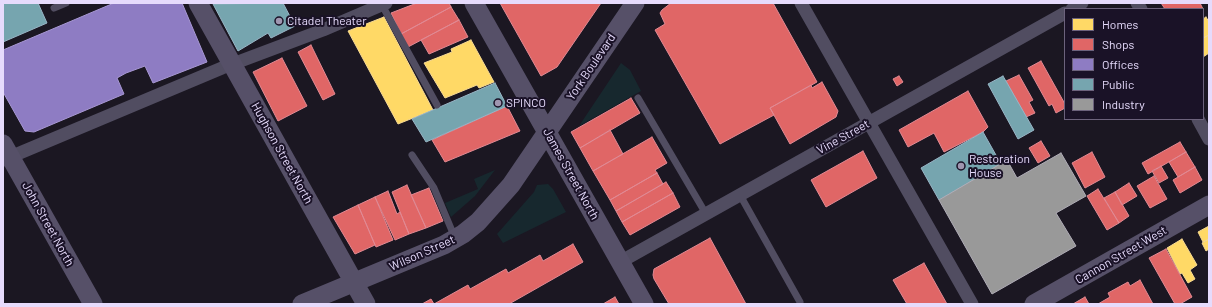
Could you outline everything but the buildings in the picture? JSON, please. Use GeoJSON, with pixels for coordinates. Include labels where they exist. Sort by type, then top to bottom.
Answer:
{"type":"FeatureCollection","features":[{"type":"Feature","properties":{"kind":"main road","name":"Hughson Street North"},"geometry":{"type":"LineString","coordinates":[[198,3],[366,304]]}},
{"type":"Feature","properties":{"kind":"main road","name":"James Street North"},"geometry":{"type":"LineString","coordinates":[[474,3],[644,304]]}},
{"type":"Feature","properties":{"kind":"main road","name":"York Boulevard"},"geometry":{"type":"LineString","coordinates":[[547,131],[635,3]]}},
{"type":"Feature","properties":{"kind":"main road","name":"Wilson Street"},"geometry":{"type":"LineString","coordinates":[[302,304],[444,245],[456,238],[478,222],[494,205],[511,185],[547,131]]}},
{"type":"Feature","properties":{"kind":"main road","name":"John Street North"},"geometry":{"type":"LineString","coordinates":[[5,153],[93,304]]}},
{"type":"Feature","properties":{"kind":"main road","name":"Cannon Street West"},"geometry":{"type":"LineString","coordinates":[[1034,304],[1209,205]]}},
{"type":"Feature","properties":{"kind":"street"},"geometry":{"type":"LineString","coordinates":[[801,3],[972,304]]}},
{"type":"Feature","properties":{"kind":"street"},"geometry":{"type":"LineString","coordinates":[[5,153],[323,30],[384,4]]}},
{"type":"Feature","properties":{"kind":"street","name":"Vine Street"},"geometry":{"type":"LineString","coordinates":[[620,262],[1064,14]]}},
{"type":"Feature","properties":{"kind":"street"},"geometry":{"type":"LineString","coordinates":[[1199,120],[1209,139]]}},
{"type":"Feature","properties":{"kind":"lane"},"geometry":{"type":"LineString","coordinates":[[54,8],[66,3]]}},
{"type":"Feature","properties":{"kind":"lane"},"geometry":{"type":"LineString","coordinates":[[384,4],[437,105]]}},
{"type":"Feature","properties":{"kind":"lane"},"geometry":{"type":"LineString","coordinates":[[638,98],[706,214]]}},
{"type":"Feature","properties":{"kind":"lane"},"geometry":{"type":"LineString","coordinates":[[412,155],[434,188],[456,238]]}},
{"type":"Feature","properties":{"kind":"lane"},"geometry":{"type":"LineString","coordinates":[[740,194],[800,302]]}},
{"type":"Feature","properties":{"kind":"shaded area"},"geometry":{"type":"Polygon","coordinates":[[[621,63],[630,70],[641,91],[579,126],[621,63]]]}},
{"type":"Feature","properties":{"kind":"shaded area"},"geometry":{"type":"Polygon","coordinates":[[[495,170],[475,196],[451,217],[445,203],[478,189],[474,179],[495,170]]]}},
{"type":"Feature","properties":{"kind":"shaded area"},"geometry":{"type":"Polygon","coordinates":[[[548,184],[553,189],[566,212],[503,243],[497,234],[534,192],[537,185],[548,184]]]}},
{"type":"Feature","properties":{"kind":"place","name":"Citadel Theater"},"geometry":{"type":"Point","coordinates":[279,21]}},
{"type":"Feature","properties":{"kind":"place","name":"SPINCO"},"geometry":{"type":"Point","coordinates":[498,103]}},
{"type":"Feature","properties":{"kind":"place","name":"Restoration House"},"geometry":{"type":"Point","coordinates":[961,166]}}]}
